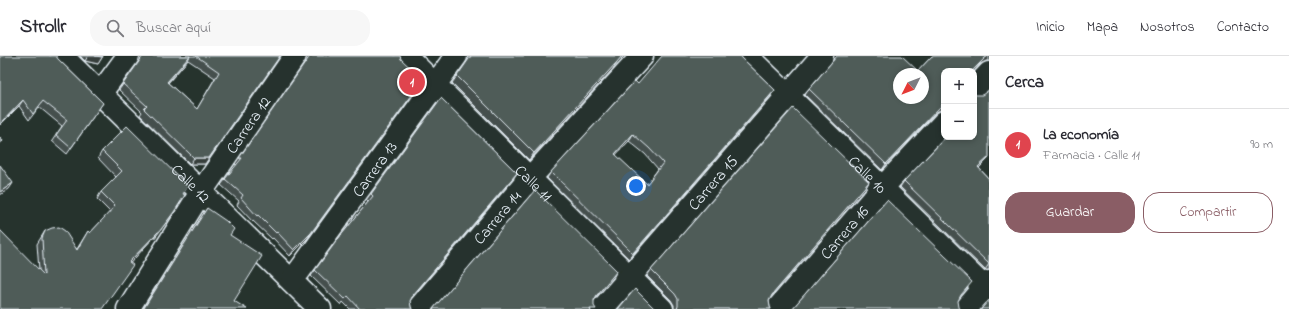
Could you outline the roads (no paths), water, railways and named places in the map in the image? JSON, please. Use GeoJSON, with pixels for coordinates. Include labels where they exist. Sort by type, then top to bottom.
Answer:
{"type":"FeatureCollection","features":[{"type":"Feature","properties":{"kind":"street","name":"Calle 12"},"geometry":{"type":"LineString","coordinates":[[62,56],[320,309]]}},
{"type":"Feature","properties":{"kind":"street"},"geometry":{"type":"LineString","coordinates":[[100,94],[128,56]]}},
{"type":"Feature","properties":{"kind":"street","name":"Carrera 12"},"geometry":{"type":"LineString","coordinates":[[128,309],[201,192],[295,56]]}},
{"type":"Feature","properties":{"kind":"street","name":"Calle 11"},"geometry":{"type":"LineString","coordinates":[[406,56],[662,309]]}},
{"type":"Feature","properties":{"kind":"street","name":"Carrera 13"},"geometry":{"type":"LineString","coordinates":[[292,281],[456,56]]}},
{"type":"Feature","properties":{"kind":"street","name":"Carrera 14"},"geometry":{"type":"LineString","coordinates":[[418,309],[530,178],[642,56]]}},
{"type":"Feature","properties":{"kind":"street","name":"Calle 10"},"geometry":{"type":"LineString","coordinates":[[747,56],[882,188],[988,287]]}},
{"type":"Feature","properties":{"kind":"street","name":"Carrera 15"},"geometry":{"type":"LineString","coordinates":[[602,309],[822,56]]}},
{"type":"Feature","properties":{"kind":"street"},"geometry":{"type":"LineString","coordinates":[[977,86],[989,73]]}},
{"type":"Feature","properties":{"kind":"street","name":"Carrera 16"},"geometry":{"type":"LineString","coordinates":[[777,309],[882,188],[941,125]]}},
{"type":"Feature","properties":{"kind":"street"},"geometry":{"type":"LineString","coordinates":[[966,309],[988,287]]}},
{"type":"Feature","properties":{"kind":"place","name":"La economía"},"geometry":{"type":"Point","coordinates":[412,82]}}]}
